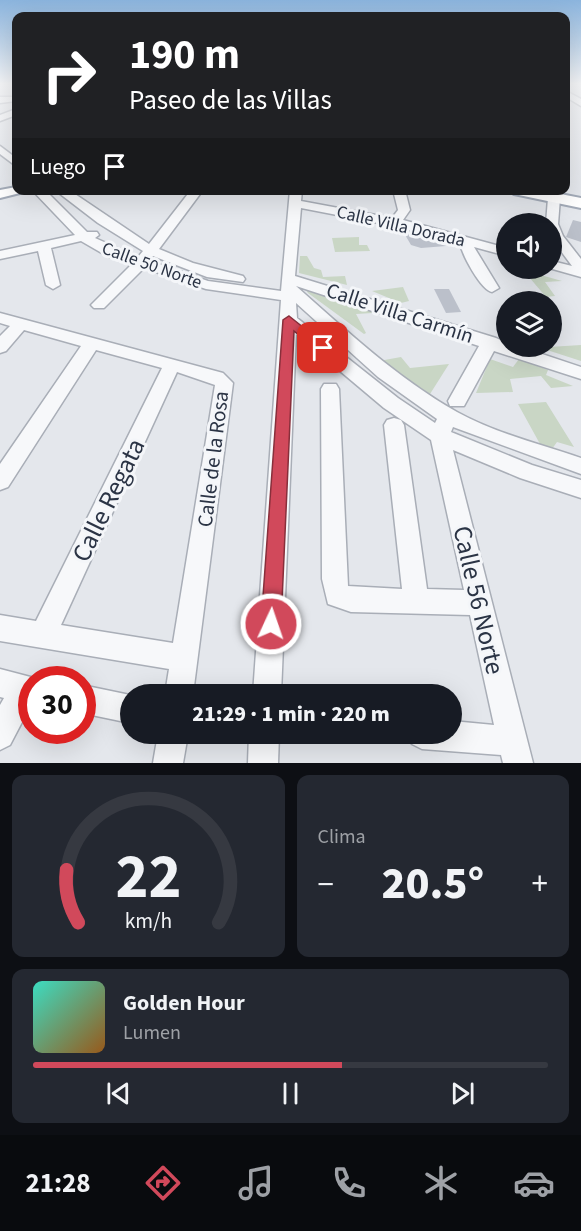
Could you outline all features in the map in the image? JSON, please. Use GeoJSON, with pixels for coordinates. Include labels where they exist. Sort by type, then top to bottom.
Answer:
{"type":"FeatureCollection","features":[{"type":"Feature","properties":{"kind":"main road"},"geometry":{"type":"LineString","coordinates":[[539,195],[581,203]]}},
{"type":"Feature","properties":{"kind":"street"},"geometry":{"type":"LineString","coordinates":[[0,139],[12,149]]}},
{"type":"Feature","properties":{"kind":"street"},"geometry":{"type":"LineString","coordinates":[[0,149],[12,160]]}},
{"type":"Feature","properties":{"kind":"street","name":"Calle 50 Norte"},"geometry":{"type":"LineString","coordinates":[[43,195],[85,238],[96,246],[140,264],[206,285],[287,287]]}},
{"type":"Feature","properties":{"kind":"street","name":"Calle 50 Norte"},"geometry":{"type":"LineString","coordinates":[[67,195],[111,230],[150,252],[223,276],[287,287]]}},
{"type":"Feature","properties":{"kind":"street"},"geometry":{"type":"LineString","coordinates":[[99,305],[140,264],[193,195]]}},
{"type":"Feature","properties":{"kind":"street"},"geometry":{"type":"LineString","coordinates":[[395,222],[404,210],[400,195]]}},
{"type":"Feature","properties":{"kind":"street"},"geometry":{"type":"LineString","coordinates":[[268,684],[289,320],[287,287],[296,197]]}},
{"type":"Feature","properties":{"kind":"street","name":"Calle Villa Dorada"},"geometry":{"type":"LineString","coordinates":[[296,197],[496,249]]}},
{"type":"Feature","properties":{"kind":"street"},"geometry":{"type":"LineString","coordinates":[[550,213],[554,198]]}},
{"type":"Feature","properties":{"kind":"street"},"geometry":{"type":"LineString","coordinates":[[0,255],[44,248],[111,230]]}},
{"type":"Feature","properties":{"kind":"street"},"geometry":{"type":"LineString","coordinates":[[466,241],[468,252],[492,288]]}},
{"type":"Feature","properties":{"kind":"street"},"geometry":{"type":"LineString","coordinates":[[562,243],[581,268]]}},
{"type":"Feature","properties":{"kind":"street"},"geometry":{"type":"LineString","coordinates":[[44,248],[53,285]]}},
{"type":"Feature","properties":{"kind":"street"},"geometry":{"type":"LineString","coordinates":[[562,268],[581,273]]}},
{"type":"Feature","properties":{"kind":"street"},"geometry":{"type":"LineString","coordinates":[[287,287],[401,383],[527,472],[581,489]]}},
{"type":"Feature","properties":{"kind":"street","name":"Calle Villa Carmín"},"geometry":{"type":"LineString","coordinates":[[287,287],[490,342],[581,373]]}},
{"type":"Feature","properties":{"kind":"street","name":"Calle de la Rosa"},"geometry":{"type":"LineString","coordinates":[[0,318],[217,377],[224,383],[225,392],[181,684]]}},
{"type":"Feature","properties":{"kind":"street"},"geometry":{"type":"LineString","coordinates":[[289,320],[391,403],[449,417],[581,466]]}},
{"type":"Feature","properties":{"kind":"street"},"geometry":{"type":"LineString","coordinates":[[0,346],[20,324]]}},
{"type":"Feature","properties":{"kind":"street"},"geometry":{"type":"LineString","coordinates":[[0,481],[92,342]]}},
{"type":"Feature","properties":{"kind":"street"},"geometry":{"type":"LineString","coordinates":[[449,417],[490,342]]}},
{"type":"Feature","properties":{"kind":"street","name":"Calle Regata"},"geometry":{"type":"LineString","coordinates":[[43,635],[172,365]]}},
{"type":"Feature","properties":{"kind":"street"},"geometry":{"type":"LineString","coordinates":[[330,389],[334,579],[338,595],[351,600],[479,603]]}},
{"type":"Feature","properties":{"kind":"street","name":"Calle 56 Norte"},"geometry":{"type":"LineString","coordinates":[[449,417],[479,603],[516,752]]}},
{"type":"Feature","properties":{"kind":"street"},"geometry":{"type":"LineString","coordinates":[[394,425],[416,600]]}},
{"type":"Feature","properties":{"kind":"street"},"geometry":{"type":"LineString","coordinates":[[0,628],[185,658]]}},
{"type":"Feature","properties":{"kind":"street"},"geometry":{"type":"LineString","coordinates":[[0,735],[18,687]]}},
{"type":"Feature","properties":{"kind":"street"},"geometry":{"type":"LineString","coordinates":[[96,702],[120,707]]}},
{"type":"Feature","properties":{"kind":"street"},"geometry":{"type":"LineString","coordinates":[[462,742],[516,752]]}},
{"type":"Feature","properties":{"kind":"street"},"geometry":{"type":"LineString","coordinates":[[168,763],[171,744]]}},
{"type":"Feature","properties":{"kind":"street"},"geometry":{"type":"LineString","coordinates":[[263,763],[264,744]]}},
{"type":"Feature","properties":{"kind":"green space"},"geometry":{"type":"Polygon","coordinates":[[[359,237],[359,245],[367,245],[370,251],[335,252],[332,238],[359,237]]]}},
{"type":"Feature","properties":{"kind":"green space"},"geometry":{"type":"Polygon","coordinates":[[[300,256],[307,256],[314,268],[321,270],[323,277],[345,276],[347,285],[299,273],[300,256]]]}},
{"type":"Feature","properties":{"kind":"green space"},"geometry":{"type":"Polygon","coordinates":[[[531,279],[562,281],[545,282],[551,291],[541,291],[531,279]]]}},
{"type":"Feature","properties":{"kind":"green space"},"geometry":{"type":"Polygon","coordinates":[[[304,287],[351,304],[389,312],[356,314],[366,333],[364,334],[308,293],[304,287]]]}},
{"type":"Feature","properties":{"kind":"green space"},"geometry":{"type":"Polygon","coordinates":[[[403,287],[409,301],[401,303],[372,291],[403,287]]]}},
{"type":"Feature","properties":{"kind":"green space"},"geometry":{"type":"Polygon","coordinates":[[[581,345],[581,361],[562,355],[562,346],[581,345]]]}},
{"type":"Feature","properties":{"kind":"green space"},"geometry":{"type":"Polygon","coordinates":[[[401,357],[410,368],[449,364],[430,394],[379,361],[401,357]]]}},
{"type":"Feature","properties":{"kind":"green space"},"geometry":{"type":"Polygon","coordinates":[[[490,359],[513,367],[519,359],[548,370],[546,375],[573,386],[551,388],[541,376],[510,379],[513,392],[476,393],[490,359]]]}},
{"type":"Feature","properties":{"kind":"green space"},"geometry":{"type":"Polygon","coordinates":[[[546,402],[574,447],[557,442],[552,449],[540,444],[518,404],[546,402]]]}},
{"type":"Feature","properties":{"kind":"building"},"geometry":{"type":"Polygon","coordinates":[[[573,220],[581,222],[581,242],[566,237],[573,220]]]}},
{"type":"Feature","properties":{"kind":"building"},"geometry":{"type":"Polygon","coordinates":[[[404,233],[446,246],[421,248],[411,245],[404,233]]]}},
{"type":"Feature","properties":{"kind":"building"},"geometry":{"type":"Polygon","coordinates":[[[434,289],[449,289],[461,312],[446,313],[434,289]]]}},
{"type":"Feature","properties":{"kind":"route"},"geometry":{"type":"LineString","coordinates":[[271,624],[289,320],[323,348]]}}]}
